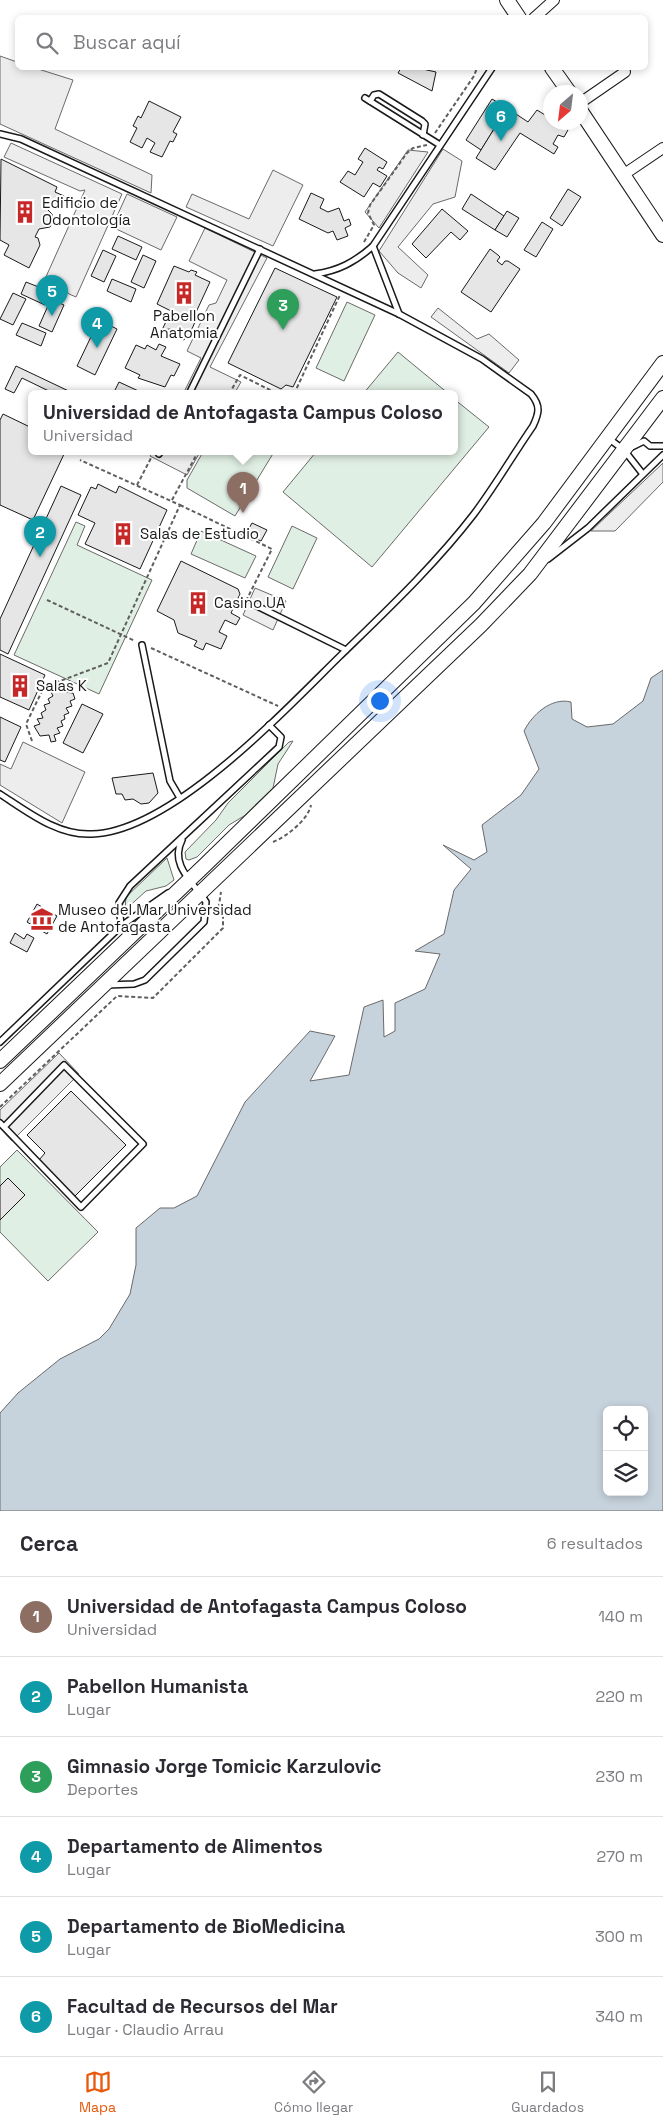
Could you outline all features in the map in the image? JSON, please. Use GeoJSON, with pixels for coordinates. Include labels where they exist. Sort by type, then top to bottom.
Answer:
{"type":"FeatureCollection","features":[{"type":"Feature","properties":{"kind":"main road"},"geometry":{"type":"LineString","coordinates":[[507,0],[517,15]]}},
{"type":"Feature","properties":{"kind":"main road"},"geometry":{"type":"LineString","coordinates":[[553,70],[564,85]]}},
{"type":"Feature","properties":{"kind":"main road"},"geometry":{"type":"LineString","coordinates":[[588,122],[663,235]]}},
{"type":"Feature","properties":{"kind":"main road"},"geometry":{"type":"LineString","coordinates":[[0,1061],[189,881],[474,603],[544,523],[663,363]]}},
{"type":"Feature","properties":{"kind":"main road"},"geometry":{"type":"LineString","coordinates":[[0,1084],[443,662],[530,574],[663,398]]}},
{"type":"Feature","properties":{"kind":"street"},"geometry":{"type":"LineString","coordinates":[[537,15],[554,0]]}},
{"type":"Feature","properties":{"kind":"street"},"geometry":{"type":"LineString","coordinates":[[588,98],[625,72]]}},
{"type":"Feature","properties":{"kind":"street"},"geometry":{"type":"LineString","coordinates":[[623,175],[663,148]]}},
{"type":"Feature","properties":{"kind":"lane"},"geometry":{"type":"LineString","coordinates":[[314,275],[344,267],[358,259],[373,246],[491,70]]}},
{"type":"Feature","properties":{"kind":"lane"},"geometry":{"type":"LineString","coordinates":[[423,135],[424,124],[422,121],[379,94],[376,93],[367,100],[423,135],[431,140],[440,145]]}},
{"type":"Feature","properties":{"kind":"lane"},"geometry":{"type":"LineString","coordinates":[[0,134],[21,139],[400,314],[482,359],[531,394],[538,401],[539,412],[533,426],[474,514],[402,597],[247,745],[180,798],[137,824],[114,832],[91,834],[69,832],[43,821],[0,794]]}},
{"type":"Feature","properties":{"kind":"lane"},"geometry":{"type":"LineString","coordinates":[[373,246],[400,314]]}},
{"type":"Feature","properties":{"kind":"lane"},"geometry":{"type":"LineString","coordinates":[[191,390],[260,250]]}},
{"type":"Feature","properties":{"kind":"lane"},"geometry":{"type":"LineString","coordinates":[[608,438],[624,450],[642,473]]}},
{"type":"Feature","properties":{"kind":"lane"},"geometry":{"type":"LineString","coordinates":[[624,450],[644,442],[650,446],[663,446]]}},
{"type":"Feature","properties":{"kind":"lane"},"geometry":{"type":"LineString","coordinates":[[530,574],[588,528],[642,473],[663,455]]}},
{"type":"Feature","properties":{"kind":"lane"},"geometry":{"type":"LineString","coordinates":[[255,605],[346,650]]}},
{"type":"Feature","properties":{"kind":"lane"},"geometry":{"type":"LineString","coordinates":[[142,645],[170,781],[180,798]]}},
{"type":"Feature","properties":{"kind":"lane"},"geometry":{"type":"LineString","coordinates":[[121,926],[120,899],[169,848],[182,840],[279,747],[281,737],[269,725]]}},
{"type":"Feature","properties":{"kind":"lane"},"geometry":{"type":"LineString","coordinates":[[104,985],[134,984],[145,980],[197,932],[204,922],[207,912],[206,902],[189,881],[178,859],[178,850],[182,840]]}},
{"type":"Feature","properties":{"kind":"lane"},"geometry":{"type":"LineString","coordinates":[[0,1042],[121,926],[156,900],[189,881]]}},
{"type":"Feature","properties":{"kind":"lane"},"geometry":{"type":"LineString","coordinates":[[64,1065],[143,1144],[81,1207],[2,1125],[64,1065]]}},
{"type":"Feature","properties":{"kind":"path"},"geometry":{"type":"LineString","coordinates":[[362,245],[374,225],[368,214],[370,205],[407,153],[412,148],[427,145],[431,140],[476,70]]}},
{"type":"Feature","properties":{"kind":"path"},"geometry":{"type":"LineString","coordinates":[[296,390],[343,288]]}},
{"type":"Feature","properties":{"kind":"path"},"geometry":{"type":"LineString","coordinates":[[231,390],[240,375],[270,390]]}},
{"type":"Feature","properties":{"kind":"path"},"geometry":{"type":"LineString","coordinates":[[137,485],[157,455]]}},
{"type":"Feature","properties":{"kind":"path"},"geometry":{"type":"LineString","coordinates":[[171,501],[196,455]]}},
{"type":"Feature","properties":{"kind":"path"},"geometry":{"type":"LineString","coordinates":[[80,460],[272,549],[246,601],[255,605]]}},
{"type":"Feature","properties":{"kind":"path"},"geometry":{"type":"LineString","coordinates":[[32,741],[26,724],[44,687],[108,663],[180,505]]}},
{"type":"Feature","properties":{"kind":"path"},"geometry":{"type":"LineString","coordinates":[[47,600],[285,710]]}},
{"type":"Feature","properties":{"kind":"green space"},"geometry":{"type":"Polygon","coordinates":[[[347,302],[375,315],[344,381],[316,368],[347,302]]]}},
{"type":"Feature","properties":{"kind":"green space"},"geometry":{"type":"Polygon","coordinates":[[[398,352],[444,390],[366,390],[398,352]]]}},
{"type":"Feature","properties":{"kind":"green space"},"geometry":{"type":"Polygon","coordinates":[[[458,402],[489,427],[372,567],[283,492],[314,455],[458,455],[458,402]]]}},
{"type":"Feature","properties":{"kind":"green space"},"geometry":{"type":"Polygon","coordinates":[[[201,455],[272,455],[235,516],[187,488],[187,480],[201,455]]]}},
{"type":"Feature","properties":{"kind":"green space"},"geometry":{"type":"Polygon","coordinates":[[[76,522],[85,526],[77,545],[152,580],[99,694],[14,655],[76,522]]]}},
{"type":"Feature","properties":{"kind":"green space"},"geometry":{"type":"Polygon","coordinates":[[[292,526],[317,538],[293,589],[268,577],[292,526]]]}},
{"type":"Feature","properties":{"kind":"green space"},"geometry":{"type":"Polygon","coordinates":[[[201,531],[256,556],[245,578],[191,554],[201,531]]]}},
{"type":"Feature","properties":{"kind":"green space"},"geometry":{"type":"Polygon","coordinates":[[[293,741],[278,764],[273,788],[244,816],[229,825],[197,857],[189,860],[186,859],[185,852],[216,820],[228,803],[289,742],[293,741]]]}},
{"type":"Feature","properties":{"kind":"green space"},"geometry":{"type":"Polygon","coordinates":[[[167,858],[174,880],[166,886],[146,891],[125,910],[126,897],[167,858]]]}},
{"type":"Feature","properties":{"kind":"green space"},"geometry":{"type":"Polygon","coordinates":[[[17,1150],[98,1232],[48,1281],[0,1232],[0,1167],[17,1150]]]}},
{"type":"Feature","properties":{"kind":"shaded area"},"geometry":{"type":"Polygon","coordinates":[[[0,56],[15,61],[15,70],[41,70],[73,80],[55,129],[152,175],[151,193],[0,124],[0,56]]]}},
{"type":"Feature","properties":{"kind":"shaded area"},"geometry":{"type":"Polygon","coordinates":[[[11,143],[122,194],[76,297],[69,294],[64,288],[45,279],[85,190],[80,191],[4,157],[11,143]]]}},
{"type":"Feature","properties":{"kind":"shaded area"},"geometry":{"type":"Polygon","coordinates":[[[443,149],[462,161],[455,197],[433,204],[398,247],[428,275],[421,288],[398,273],[379,251],[443,149]]]}},
{"type":"Feature","properties":{"kind":"shaded area"},"geometry":{"type":"Polygon","coordinates":[[[408,150],[428,152],[379,228],[365,212],[408,150]]]}},
{"type":"Feature","properties":{"kind":"shaded area"},"geometry":{"type":"Polygon","coordinates":[[[273,170],[303,185],[273,246],[186,207],[192,194],[249,219],[273,170]]]}},
{"type":"Feature","properties":{"kind":"shaded area"},"geometry":{"type":"Polygon","coordinates":[[[127,194],[177,217],[161,250],[112,227],[127,194]]]}},
{"type":"Feature","properties":{"kind":"shaded area"},"geometry":{"type":"Polygon","coordinates":[[[205,228],[267,258],[210,367],[241,382],[236,390],[185,390],[201,358],[187,351],[209,305],[216,303],[227,280],[189,261],[205,228]]]}},
{"type":"Feature","properties":{"kind":"shaded area"},"geometry":{"type":"Polygon","coordinates":[[[438,308],[477,339],[489,334],[519,360],[509,373],[431,317],[438,308]]]}},
{"type":"Feature","properties":{"kind":"shaded area"},"geometry":{"type":"Polygon","coordinates":[[[151,455],[198,455],[187,475],[151,455]]]}},
{"type":"Feature","properties":{"kind":"shaded area"},"geometry":{"type":"Polygon","coordinates":[[[663,463],[663,482],[615,531],[591,531],[663,463]]]}},
{"type":"Feature","properties":{"kind":"shaded area"},"geometry":{"type":"Polygon","coordinates":[[[255,588],[286,601],[273,630],[243,615],[255,588]]]}},
{"type":"Feature","properties":{"kind":"shaded area"},"geometry":{"type":"Polygon","coordinates":[[[663,670],[663,1511],[0,1511],[0,1413],[18,1393],[60,1359],[99,1339],[109,1329],[130,1294],[136,1265],[136,1228],[160,1208],[174,1208],[197,1196],[245,1102],[310,1031],[335,1036],[310,1081],[349,1075],[364,1007],[383,1000],[384,1037],[395,1031],[395,1003],[425,989],[440,954],[415,951],[444,934],[454,890],[471,869],[443,845],[474,860],[487,852],[482,825],[521,795],[539,769],[524,731],[527,725],[537,713],[556,702],[571,702],[572,719],[587,727],[613,724],[643,701],[651,678],[663,670]]]}},
{"type":"Feature","properties":{"kind":"shaded area"},"geometry":{"type":"Polygon","coordinates":[[[23,742],[85,772],[62,823],[0,785],[0,764],[11,769],[23,742]]]}},
{"type":"Feature","properties":{"kind":"shaded area"},"geometry":{"type":"Polygon","coordinates":[[[59,1053],[79,1074],[12,1141],[0,1128],[0,1110],[59,1053]]]}},
{"type":"Feature","properties":{"kind":"building"},"geometry":{"type":"Polygon","coordinates":[[[400,70],[427,70],[436,72],[432,91],[398,73],[400,70]]]}},
{"type":"Feature","properties":{"kind":"building"},"geometry":{"type":"Polygon","coordinates":[[[492,99],[507,108],[481,150],[466,140],[492,99]]]}},
{"type":"Feature","properties":{"kind":"building"},"geometry":{"type":"Polygon","coordinates":[[[149,101],[181,117],[173,132],[177,134],[173,142],[170,141],[162,157],[150,152],[155,143],[147,138],[142,148],[130,142],[137,128],[133,126],[138,116],[141,118],[149,101]]]}},
{"type":"Feature","properties":{"kind":"building"},"geometry":{"type":"Polygon","coordinates":[[[507,108],[528,122],[537,110],[543,114],[543,130],[568,130],[564,137],[558,135],[553,144],[558,147],[554,154],[520,133],[495,170],[476,158],[507,108]]]}},
{"type":"Feature","properties":{"kind":"building"},"geometry":{"type":"Polygon","coordinates":[[[365,148],[387,162],[383,169],[379,167],[377,170],[387,176],[380,187],[373,183],[364,197],[340,182],[348,171],[355,175],[363,162],[358,159],[365,148]]]}},
{"type":"Feature","properties":{"kind":"building","name":"Edificio de Odontología"},"geometry":{"type":"Polygon","coordinates":[[[1,159],[57,187],[55,192],[64,196],[57,208],[49,205],[47,209],[52,214],[53,220],[50,227],[39,229],[35,237],[38,238],[40,245],[29,268],[4,255],[9,245],[0,240],[1,159]]]}},
{"type":"Feature","properties":{"kind":"building"},"geometry":{"type":"Polygon","coordinates":[[[568,189],[581,197],[562,226],[550,218],[568,189]]]}},
{"type":"Feature","properties":{"kind":"building"},"geometry":{"type":"Polygon","coordinates":[[[311,193],[324,199],[320,208],[328,212],[339,208],[344,221],[349,219],[351,225],[345,228],[348,236],[337,240],[333,231],[328,233],[299,219],[311,193]]]}},
{"type":"Feature","properties":{"kind":"building"},"geometry":{"type":"Polygon","coordinates":[[[471,194],[504,216],[495,230],[462,209],[471,194]]]}},
{"type":"Feature","properties":{"kind":"building"},"geometry":{"type":"Polygon","coordinates":[[[442,209],[468,231],[460,240],[451,232],[426,258],[412,244],[442,209]]]}},
{"type":"Feature","properties":{"kind":"building"},"geometry":{"type":"Polygon","coordinates":[[[507,211],[519,218],[507,237],[495,230],[507,211]]]}},
{"type":"Feature","properties":{"kind":"building"},"geometry":{"type":"Polygon","coordinates":[[[542,222],[553,229],[536,257],[524,250],[542,222]]]}},
{"type":"Feature","properties":{"kind":"building"},"geometry":{"type":"Polygon","coordinates":[[[118,236],[142,247],[136,260],[112,249],[118,236]]]}},
{"type":"Feature","properties":{"kind":"building"},"geometry":{"type":"Polygon","coordinates":[[[490,249],[500,257],[497,261],[502,265],[505,261],[508,261],[520,269],[491,312],[461,292],[490,249]]]}},
{"type":"Feature","properties":{"kind":"building"},"geometry":{"type":"Polygon","coordinates":[[[103,250],[116,256],[104,282],[91,276],[103,250]]]}},
{"type":"Feature","properties":{"kind":"building"},"geometry":{"type":"Polygon","coordinates":[[[143,255],[156,261],[144,288],[131,282],[143,255]]]}},
{"type":"Feature","properties":{"kind":"building","name":"Pabellon Anatomia"},"geometry":{"type":"Polygon","coordinates":[[[174,266],[189,272],[191,270],[197,272],[195,275],[210,282],[192,321],[195,322],[188,338],[186,337],[184,340],[180,338],[179,334],[170,329],[162,330],[171,311],[157,304],[174,266]]]}},
{"type":"Feature","properties":{"kind":"building"},"geometry":{"type":"Polygon","coordinates":[[[275,268],[337,297],[293,387],[286,385],[281,389],[228,363],[275,268]]]}},
{"type":"Feature","properties":{"kind":"building"},"geometry":{"type":"Polygon","coordinates":[[[112,279],[136,289],[131,302],[107,291],[112,279]]]}},
{"type":"Feature","properties":{"kind":"building"},"geometry":{"type":"Polygon","coordinates":[[[26,282],[51,292],[45,305],[21,294],[26,282]]]}},
{"type":"Feature","properties":{"kind":"building"},"geometry":{"type":"Polygon","coordinates":[[[13,293],[26,299],[13,325],[0,319],[13,293]]]}},
{"type":"Feature","properties":{"kind":"building"},"geometry":{"type":"Polygon","coordinates":[[[51,299],[64,305],[52,332],[39,326],[51,299]]]}},
{"type":"Feature","properties":{"kind":"building"},"geometry":{"type":"Polygon","coordinates":[[[99,320],[117,329],[95,375],[77,366],[99,320]]]}},
{"type":"Feature","properties":{"kind":"building"},"geometry":{"type":"Polygon","coordinates":[[[22,323],[46,333],[41,346],[16,335],[22,323]]]}},
{"type":"Feature","properties":{"kind":"building"},"geometry":{"type":"Polygon","coordinates":[[[159,344],[166,347],[161,356],[180,364],[174,376],[171,375],[165,387],[138,378],[140,375],[125,368],[136,345],[145,349],[147,345],[156,350],[159,344]]]}},
{"type":"Feature","properties":{"kind":"building"},"geometry":{"type":"Polygon","coordinates":[[[16,366],[67,390],[47,390],[22,378],[14,393],[5,389],[16,366]]]}},
{"type":"Feature","properties":{"kind":"building"},"geometry":{"type":"Polygon","coordinates":[[[119,382],[136,390],[115,390],[119,382]]]}},
{"type":"Feature","properties":{"kind":"building"},"geometry":{"type":"Polygon","coordinates":[[[3,414],[28,426],[28,455],[64,455],[33,520],[0,505],[0,420],[3,414]]]}},
{"type":"Feature","properties":{"kind":"building","name":"Salas de Estudio"},"geometry":{"type":"Polygon","coordinates":[[[98,484],[116,493],[119,486],[167,510],[140,569],[85,544],[95,523],[78,515],[91,487],[96,489],[98,484]]]}},
{"type":"Feature","properties":{"kind":"building"},"geometry":{"type":"Polygon","coordinates":[[[61,486],[81,495],[8,654],[0,650],[0,619],[61,486]]]}},
{"type":"Feature","properties":{"kind":"building"},"geometry":{"type":"Polygon","coordinates":[[[252,523],[267,530],[261,541],[246,534],[252,523]]]}},
{"type":"Feature","properties":{"kind":"building","name":"Casino UA"},"geometry":{"type":"Polygon","coordinates":[[[181,561],[238,589],[240,594],[231,613],[240,618],[236,625],[225,620],[219,632],[227,636],[221,649],[206,643],[203,650],[194,646],[197,641],[178,633],[174,620],[157,611],[181,561]]]}},
{"type":"Feature","properties":{"kind":"building","name":"Salas K"},"geometry":{"type":"Polygon","coordinates":[[[0,654],[45,675],[29,710],[0,697],[0,654]]]}},
{"type":"Feature","properties":{"kind":"building"},"geometry":{"type":"Polygon","coordinates":[[[62,687],[64,692],[73,693],[75,699],[70,701],[72,706],[66,708],[69,713],[64,715],[65,719],[61,721],[63,726],[57,728],[60,733],[54,735],[56,741],[51,742],[49,735],[40,736],[34,726],[40,724],[37,719],[43,718],[41,713],[46,710],[44,705],[50,703],[48,699],[53,696],[51,692],[62,687]]]}},
{"type":"Feature","properties":{"kind":"building"},"geometry":{"type":"Polygon","coordinates":[[[82,704],[103,714],[83,753],[63,743],[82,704]]]}},
{"type":"Feature","properties":{"kind":"building"},"geometry":{"type":"Polygon","coordinates":[[[0,717],[21,727],[5,762],[0,760],[0,717]]]}},
{"type":"Feature","properties":{"kind":"building"},"geometry":{"type":"Polygon","coordinates":[[[153,773],[158,793],[149,803],[141,804],[133,799],[125,800],[122,794],[116,794],[112,778],[153,773]]]}},
{"type":"Feature","properties":{"kind":"building","name":"Museo del Mar Universidad de Antofagasta"},"geometry":{"type":"Polygon","coordinates":[[[37,904],[57,916],[47,934],[27,922],[37,904]]]}},
{"type":"Feature","properties":{"kind":"building"},"geometry":{"type":"Polygon","coordinates":[[[15,933],[24,939],[27,934],[34,938],[27,952],[10,943],[15,933]]]}},
{"type":"Feature","properties":{"kind":"building"},"geometry":{"type":"Polygon","coordinates":[[[71,1091],[126,1145],[75,1196],[39,1160],[45,1153],[27,1135],[71,1091]]]}},
{"type":"Feature","properties":{"kind":"building"},"geometry":{"type":"Polygon","coordinates":[[[8,1178],[25,1195],[0,1220],[0,1186],[8,1178]]]}},
{"type":"Feature","properties":{"kind":"place","name":"Facultad de Recursos del Mar"},"geometry":{"type":"Point","coordinates":[501,141]}},
{"type":"Feature","properties":{"kind":"place","name":"Edificio de Odontología"},"geometry":{"type":"Point","coordinates":[25,212]}},
{"type":"Feature","properties":{"kind":"place","name":"Pabellon Anatomia"},"geometry":{"type":"Point","coordinates":[184,293]}},
{"type":"Feature","properties":{"kind":"place","name":"Departamento de BioMedicina"},"geometry":{"type":"Point","coordinates":[52,316]}},
{"type":"Feature","properties":{"kind":"place","name":"Gimnasio Jorge Tomicic Karzulovic"},"geometry":{"type":"Point","coordinates":[283,330]}},
{"type":"Feature","properties":{"kind":"place","name":"Departamento de Alimentos"},"geometry":{"type":"Point","coordinates":[97,348]}},
{"type":"Feature","properties":{"kind":"place","name":"Universidad de Antofagasta Campus Coloso"},"geometry":{"type":"Point","coordinates":[243,513]}},
{"type":"Feature","properties":{"kind":"place","name":"Salas de Estudio"},"geometry":{"type":"Point","coordinates":[123,534]}},
{"type":"Feature","properties":{"kind":"place","name":"Pabellon Humanista"},"geometry":{"type":"Point","coordinates":[40,557]}},
{"type":"Feature","properties":{"kind":"place","name":"Casino UA"},"geometry":{"type":"Point","coordinates":[198,603]}},
{"type":"Feature","properties":{"kind":"place","name":"Salas K"},"geometry":{"type":"Point","coordinates":[20,686]}},
{"type":"Feature","properties":{"kind":"place","name":"Museo del Mar Universidad de Antofagasta"},"geometry":{"type":"Point","coordinates":[42,919]}}]}
